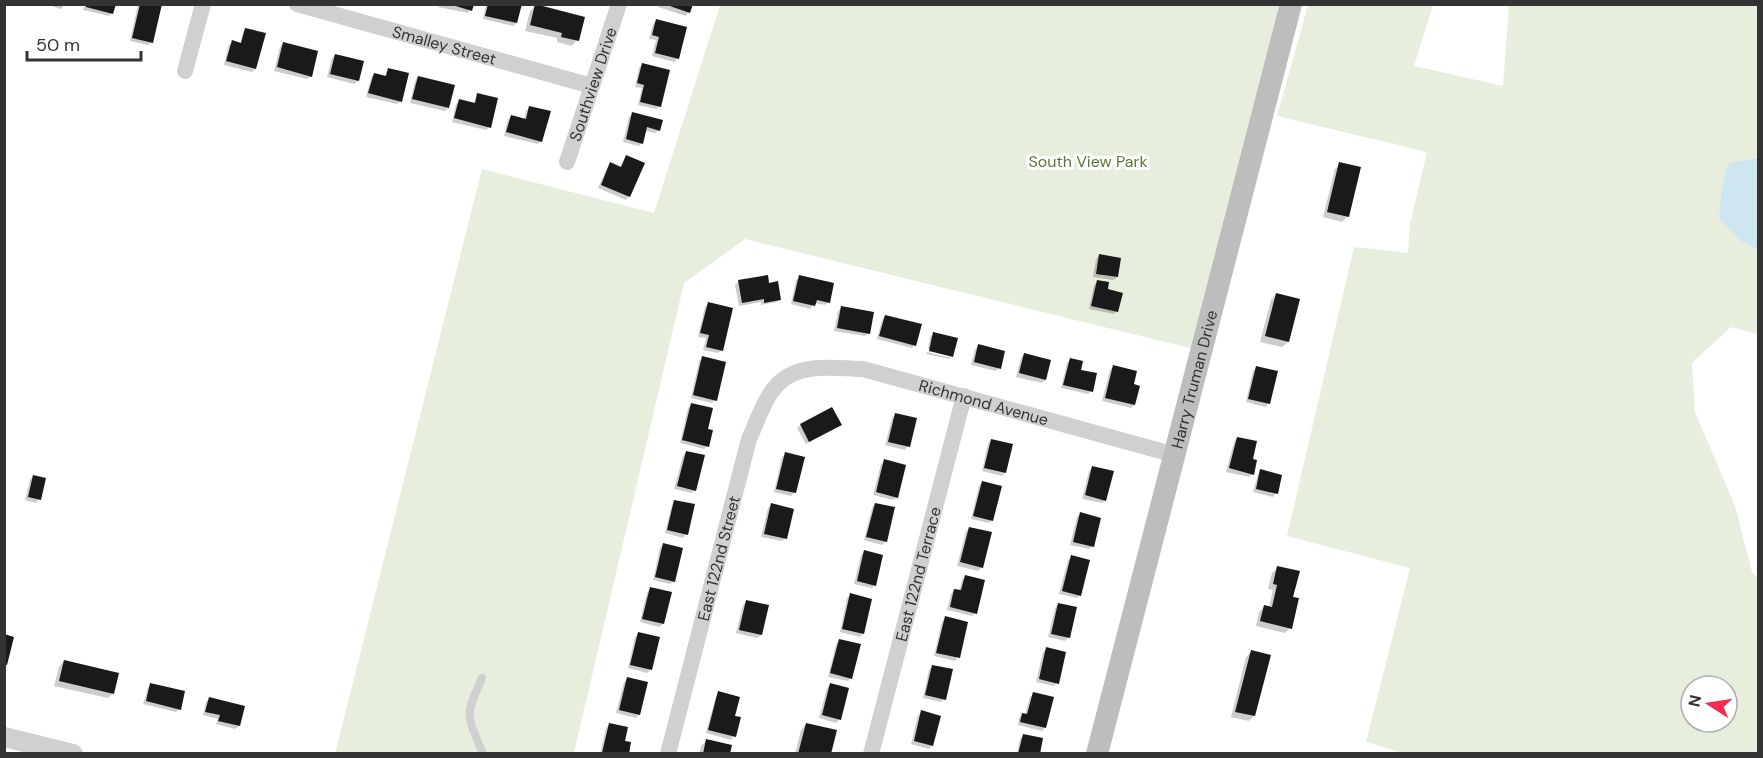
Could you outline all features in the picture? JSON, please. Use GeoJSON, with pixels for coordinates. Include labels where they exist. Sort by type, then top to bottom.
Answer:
{"type":"FeatureCollection","features":[{"type":"Feature","properties":{"kind":"main road","name":"Harry Truman Drive"},"geometry":{"type":"LineString","coordinates":[[1097,753],[1291,4]]}},
{"type":"Feature","properties":{"kind":"street"},"geometry":{"type":"LineString","coordinates":[[184,71],[203,4]]}},
{"type":"Feature","properties":{"kind":"street","name":"Smalley Street"},"geometry":{"type":"LineString","coordinates":[[297,4],[592,86]]}},
{"type":"Feature","properties":{"kind":"street","name":"Southview Drive"},"geometry":{"type":"LineString","coordinates":[[567,162],[619,4]]}},
{"type":"Feature","properties":{"kind":"street","name":"Richmond Avenue"},"geometry":{"type":"LineString","coordinates":[[791,375],[819,368],[863,369],[1175,455]]}},
{"type":"Feature","properties":{"kind":"street","name":"East 122nd Street"},"geometry":{"type":"LineString","coordinates":[[668,753],[749,439],[771,394],[778,384],[791,375]]}},
{"type":"Feature","properties":{"kind":"street","name":"East 122nd Terrace"},"geometry":{"type":"LineString","coordinates":[[871,753],[964,396]]}},
{"type":"Feature","properties":{"kind":"street"},"geometry":{"type":"LineString","coordinates":[[8,740],[73,753]]}},
{"type":"Feature","properties":{"kind":"lane"},"geometry":{"type":"LineString","coordinates":[[482,678],[468,715],[471,729],[483,753]]}},
{"type":"Feature","properties":{"kind":"green space","name":"South View Park"},"geometry":{"type":"Polygon","coordinates":[[[720,5],[1291,5],[1202,351],[745,239],[684,283],[574,753],[335,754],[482,169],[654,213],[720,5]]]}},
{"type":"Feature","properties":{"kind":"green space"},"geometry":{"type":"Polygon","coordinates":[[[1308,5],[1433,5],[1414,66],[1503,86],[1509,5],[1758,5],[1758,158],[1756,157],[1741,241],[1758,250],[1758,334],[1731,327],[1692,363],[1695,412],[1735,506],[1752,572],[1758,579],[1758,753],[1406,754],[1366,742],[1410,568],[1287,536],[1354,247],[1408,253],[1410,224],[1427,152],[1277,116],[1308,5]]]}},
{"type":"Feature","properties":{"kind":"water"},"geometry":{"type":"Polygon","coordinates":[[[1758,158],[1758,250],[1741,241],[1719,218],[1722,187],[1729,163],[1758,158]]]}},
{"type":"Feature","properties":{"kind":"building"},"geometry":{"type":"Polygon","coordinates":[[[86,4],[116,4],[113,14],[86,7],[86,4]]]}},
{"type":"Feature","properties":{"kind":"building"},"geometry":{"type":"Polygon","coordinates":[[[140,4],[162,4],[153,43],[132,38],[140,4]]]}},
{"type":"Feature","properties":{"kind":"building"},"geometry":{"type":"Polygon","coordinates":[[[449,4],[474,4],[472,11],[449,4]]]}},
{"type":"Feature","properties":{"kind":"building"},"geometry":{"type":"Polygon","coordinates":[[[488,4],[522,4],[517,23],[485,16],[488,4]]]}},
{"type":"Feature","properties":{"kind":"building"},"geometry":{"type":"Polygon","coordinates":[[[535,4],[585,17],[579,41],[561,37],[562,33],[530,25],[535,4]]]}},
{"type":"Feature","properties":{"kind":"building"},"geometry":{"type":"Polygon","coordinates":[[[664,4],[693,4],[690,13],[664,4]]]}},
{"type":"Feature","properties":{"kind":"building"},"geometry":{"type":"Polygon","coordinates":[[[656,19],[687,27],[679,59],[655,53],[659,37],[652,35],[656,19]]]}},
{"type":"Feature","properties":{"kind":"building"},"geometry":{"type":"Polygon","coordinates":[[[245,28],[266,33],[256,69],[226,61],[232,40],[241,43],[245,28]]]}},
{"type":"Feature","properties":{"kind":"building"},"geometry":{"type":"Polygon","coordinates":[[[283,42],[318,51],[312,77],[277,67],[283,42]]]}},
{"type":"Feature","properties":{"kind":"building"},"geometry":{"type":"Polygon","coordinates":[[[335,54],[364,61],[359,81],[330,74],[335,54]]]}},
{"type":"Feature","properties":{"kind":"building"},"geometry":{"type":"Polygon","coordinates":[[[642,63],[670,70],[661,107],[640,102],[644,85],[637,83],[642,63]]]}},
{"type":"Feature","properties":{"kind":"building"},"geometry":{"type":"Polygon","coordinates":[[[388,68],[409,73],[402,102],[368,93],[374,73],[386,76],[388,68]]]}},
{"type":"Feature","properties":{"kind":"building"},"geometry":{"type":"Polygon","coordinates":[[[418,76],[455,85],[449,108],[412,99],[418,76]]]}},
{"type":"Feature","properties":{"kind":"building"},"geometry":{"type":"Polygon","coordinates":[[[477,93],[498,98],[491,128],[454,118],[459,99],[475,103],[477,93]]]}},
{"type":"Feature","properties":{"kind":"building"},"geometry":{"type":"Polygon","coordinates":[[[529,106],[551,111],[542,142],[506,132],[511,115],[526,119],[529,106]]]}},
{"type":"Feature","properties":{"kind":"building"},"geometry":{"type":"Polygon","coordinates":[[[632,112],[663,120],[660,131],[647,127],[643,144],[626,139],[632,112]]]}},
{"type":"Feature","properties":{"kind":"building"},"geometry":{"type":"Polygon","coordinates":[[[626,155],[645,163],[630,197],[601,185],[610,162],[621,167],[626,155]]]}},
{"type":"Feature","properties":{"kind":"building"},"geometry":{"type":"Polygon","coordinates":[[[1339,162],[1361,167],[1349,217],[1327,212],[1339,162]]]}},
{"type":"Feature","properties":{"kind":"building"},"geometry":{"type":"Polygon","coordinates":[[[1099,254],[1121,258],[1118,277],[1096,274],[1099,254]]]}},
{"type":"Feature","properties":{"kind":"building"},"geometry":{"type":"Polygon","coordinates":[[[768,275],[769,283],[778,281],[781,300],[764,303],[764,299],[742,303],[738,280],[768,275]]]}},
{"type":"Feature","properties":{"kind":"building"},"geometry":{"type":"Polygon","coordinates":[[[799,275],[834,283],[830,303],[817,300],[815,306],[793,301],[799,275]]]}},
{"type":"Feature","properties":{"kind":"building"},"geometry":{"type":"Polygon","coordinates":[[[1097,280],[1109,282],[1108,289],[1123,293],[1118,312],[1091,306],[1097,280]]]}},
{"type":"Feature","properties":{"kind":"building"},"geometry":{"type":"Polygon","coordinates":[[[1276,293],[1300,299],[1289,342],[1265,336],[1276,293]]]}},
{"type":"Feature","properties":{"kind":"building"},"geometry":{"type":"Polygon","coordinates":[[[708,302],[733,308],[723,351],[706,347],[709,335],[700,333],[708,302]]]}},
{"type":"Feature","properties":{"kind":"building"},"geometry":{"type":"Polygon","coordinates":[[[841,306],[874,312],[870,334],[837,328],[841,306]]]}},
{"type":"Feature","properties":{"kind":"building"},"geometry":{"type":"Polygon","coordinates":[[[885,315],[922,324],[916,346],[879,336],[885,315]]]}},
{"type":"Feature","properties":{"kind":"building"},"geometry":{"type":"Polygon","coordinates":[[[933,332],[958,338],[953,357],[929,351],[933,332]]]}},
{"type":"Feature","properties":{"kind":"building"},"geometry":{"type":"Polygon","coordinates":[[[978,344],[1005,351],[1001,369],[974,362],[978,344]]]}},
{"type":"Feature","properties":{"kind":"building"},"geometry":{"type":"Polygon","coordinates":[[[1024,353],[1051,360],[1046,380],[1019,373],[1024,353]]]}},
{"type":"Feature","properties":{"kind":"building"},"geometry":{"type":"Polygon","coordinates":[[[702,356],[726,362],[717,401],[693,395],[702,356]]]}},
{"type":"Feature","properties":{"kind":"building"},"geometry":{"type":"Polygon","coordinates":[[[1070,358],[1083,361],[1081,370],[1097,373],[1093,392],[1063,385],[1070,358]]]}},
{"type":"Feature","properties":{"kind":"building"},"geometry":{"type":"Polygon","coordinates":[[[1113,365],[1137,371],[1134,384],[1140,386],[1135,405],[1105,398],[1113,365]]]}},
{"type":"Feature","properties":{"kind":"building"},"geometry":{"type":"Polygon","coordinates":[[[1256,366],[1278,371],[1270,404],[1248,399],[1256,366]]]}},
{"type":"Feature","properties":{"kind":"building"},"geometry":{"type":"Polygon","coordinates":[[[691,403],[713,408],[708,429],[713,430],[709,447],[682,440],[691,403]]]}},
{"type":"Feature","properties":{"kind":"building"},"geometry":{"type":"Polygon","coordinates":[[[832,407],[842,425],[809,442],[800,424],[832,407]]]}},
{"type":"Feature","properties":{"kind":"building"},"geometry":{"type":"Polygon","coordinates":[[[895,413],[917,418],[910,447],[888,442],[895,413]]]}},
{"type":"Feature","properties":{"kind":"building"},"geometry":{"type":"Polygon","coordinates":[[[1237,437],[1257,441],[1253,459],[1257,460],[1254,475],[1229,468],[1237,437]]]}},
{"type":"Feature","properties":{"kind":"building"},"geometry":{"type":"Polygon","coordinates":[[[991,439],[1013,444],[1006,473],[984,468],[991,439]]]}},
{"type":"Feature","properties":{"kind":"building"},"geometry":{"type":"Polygon","coordinates":[[[686,451],[705,455],[696,491],[677,486],[686,451]]]}},
{"type":"Feature","properties":{"kind":"building"},"geometry":{"type":"Polygon","coordinates":[[[785,452],[805,457],[796,493],[776,489],[785,452]]]}},
{"type":"Feature","properties":{"kind":"building"},"geometry":{"type":"Polygon","coordinates":[[[884,459],[906,465],[898,498],[876,492],[884,459]]]}},
{"type":"Feature","properties":{"kind":"building"},"geometry":{"type":"Polygon","coordinates":[[[1092,466],[1114,471],[1106,501],[1085,495],[1092,466]]]}},
{"type":"Feature","properties":{"kind":"building"},"geometry":{"type":"Polygon","coordinates":[[[1260,469],[1282,475],[1278,494],[1256,489],[1260,469]]]}},
{"type":"Feature","properties":{"kind":"building"},"geometry":{"type":"Polygon","coordinates":[[[33,475],[46,478],[41,500],[28,497],[33,475]]]}},
{"type":"Feature","properties":{"kind":"building"},"geometry":{"type":"Polygon","coordinates":[[[982,481],[1002,486],[993,521],[973,516],[982,481]]]}},
{"type":"Feature","properties":{"kind":"building"},"geometry":{"type":"Polygon","coordinates":[[[674,500],[695,504],[688,535],[667,530],[674,500]]]}},
{"type":"Feature","properties":{"kind":"building"},"geometry":{"type":"Polygon","coordinates":[[[771,503],[794,509],[787,539],[764,534],[771,503]]]}},
{"type":"Feature","properties":{"kind":"building"},"geometry":{"type":"Polygon","coordinates":[[[875,503],[895,507],[887,542],[866,537],[875,503]]]}},
{"type":"Feature","properties":{"kind":"building"},"geometry":{"type":"Polygon","coordinates":[[[1080,512],[1101,518],[1094,547],[1073,542],[1080,512]]]}},
{"type":"Feature","properties":{"kind":"building"},"geometry":{"type":"Polygon","coordinates":[[[969,527],[992,532],[983,568],[960,562],[969,527]]]}},
{"type":"Feature","properties":{"kind":"building"},"geometry":{"type":"Polygon","coordinates":[[[663,543],[683,548],[675,582],[655,577],[663,543]]]}},
{"type":"Feature","properties":{"kind":"building"},"geometry":{"type":"Polygon","coordinates":[[[864,550],[883,555],[876,586],[857,581],[864,550]]]}},
{"type":"Feature","properties":{"kind":"building"},"geometry":{"type":"Polygon","coordinates":[[[1071,555],[1090,560],[1081,596],[1062,591],[1071,555]]]}},
{"type":"Feature","properties":{"kind":"building"},"geometry":{"type":"Polygon","coordinates":[[[1277,566],[1300,571],[1293,597],[1299,598],[1292,629],[1260,621],[1264,605],[1272,607],[1277,585],[1273,584],[1277,566]]]}},
{"type":"Feature","properties":{"kind":"building"},"geometry":{"type":"Polygon","coordinates":[[[965,575],[985,580],[977,614],[950,607],[954,589],[961,590],[965,575]]]}},
{"type":"Feature","properties":{"kind":"building"},"geometry":{"type":"Polygon","coordinates":[[[650,587],[672,592],[664,624],[642,619],[650,587]]]}},
{"type":"Feature","properties":{"kind":"building"},"geometry":{"type":"Polygon","coordinates":[[[850,593],[872,599],[864,634],[842,629],[850,593]]]}},
{"type":"Feature","properties":{"kind":"building"},"geometry":{"type":"Polygon","coordinates":[[[746,600],[769,605],[762,635],[739,630],[746,600]]]}},
{"type":"Feature","properties":{"kind":"building"},"geometry":{"type":"Polygon","coordinates":[[[1058,603],[1077,607],[1070,638],[1051,634],[1058,603]]]}},
{"type":"Feature","properties":{"kind":"building"},"geometry":{"type":"Polygon","coordinates":[[[945,616],[968,622],[960,658],[936,653],[945,616]]]}},
{"type":"Feature","properties":{"kind":"building"},"geometry":{"type":"Polygon","coordinates":[[[638,632],[660,637],[652,670],[630,665],[638,632]]]}},
{"type":"Feature","properties":{"kind":"building"},"geometry":{"type":"Polygon","coordinates":[[[4,634],[14,637],[7,665],[4,664],[4,634]]]}},
{"type":"Feature","properties":{"kind":"building"},"geometry":{"type":"Polygon","coordinates":[[[839,639],[861,644],[852,679],[830,673],[839,639]]]}},
{"type":"Feature","properties":{"kind":"building"},"geometry":{"type":"Polygon","coordinates":[[[1046,647],[1066,652],[1059,684],[1039,679],[1046,647]]]}},
{"type":"Feature","properties":{"kind":"building"},"geometry":{"type":"Polygon","coordinates":[[[1251,650],[1271,655],[1255,716],[1235,712],[1251,650]]]}},
{"type":"Feature","properties":{"kind":"building"},"geometry":{"type":"Polygon","coordinates":[[[64,660],[119,673],[114,694],[59,681],[64,660]]]}},
{"type":"Feature","properties":{"kind":"building"},"geometry":{"type":"Polygon","coordinates":[[[932,665],[953,669],[946,700],[925,695],[932,665]]]}},
{"type":"Feature","properties":{"kind":"building"},"geometry":{"type":"Polygon","coordinates":[[[627,677],[648,682],[640,715],[619,710],[627,677]]]}},
{"type":"Feature","properties":{"kind":"building"},"geometry":{"type":"Polygon","coordinates":[[[150,683],[185,691],[181,710],[146,701],[150,683]]]}},
{"type":"Feature","properties":{"kind":"building"},"geometry":{"type":"Polygon","coordinates":[[[830,683],[849,688],[841,720],[822,715],[830,683]]]}},
{"type":"Feature","properties":{"kind":"building"},"geometry":{"type":"Polygon","coordinates":[[[718,691],[740,697],[735,716],[741,717],[736,737],[708,730],[718,691]]]}},
{"type":"Feature","properties":{"kind":"building"},"geometry":{"type":"Polygon","coordinates":[[[1033,692],[1054,697],[1046,728],[1020,722],[1022,713],[1027,714],[1033,692]]]}},
{"type":"Feature","properties":{"kind":"building"},"geometry":{"type":"Polygon","coordinates":[[[209,697],[245,706],[240,726],[218,721],[220,715],[205,712],[209,697]]]}},
{"type":"Feature","properties":{"kind":"building"},"geometry":{"type":"Polygon","coordinates":[[[921,710],[941,716],[933,746],[914,741],[921,710]]]}},
{"type":"Feature","properties":{"kind":"building"},"geometry":{"type":"Polygon","coordinates":[[[609,723],[628,727],[625,741],[631,742],[629,754],[602,753],[609,723]]]}},
{"type":"Feature","properties":{"kind":"building"},"geometry":{"type":"Polygon","coordinates":[[[806,723],[837,730],[831,754],[798,754],[806,723]]]}},
{"type":"Feature","properties":{"kind":"building"},"geometry":{"type":"Polygon","coordinates":[[[1023,734],[1043,738],[1040,754],[1018,754],[1023,734]]]}},
{"type":"Feature","properties":{"kind":"building"},"geometry":{"type":"Polygon","coordinates":[[[706,739],[732,745],[730,754],[703,754],[706,739]]]}}]}
